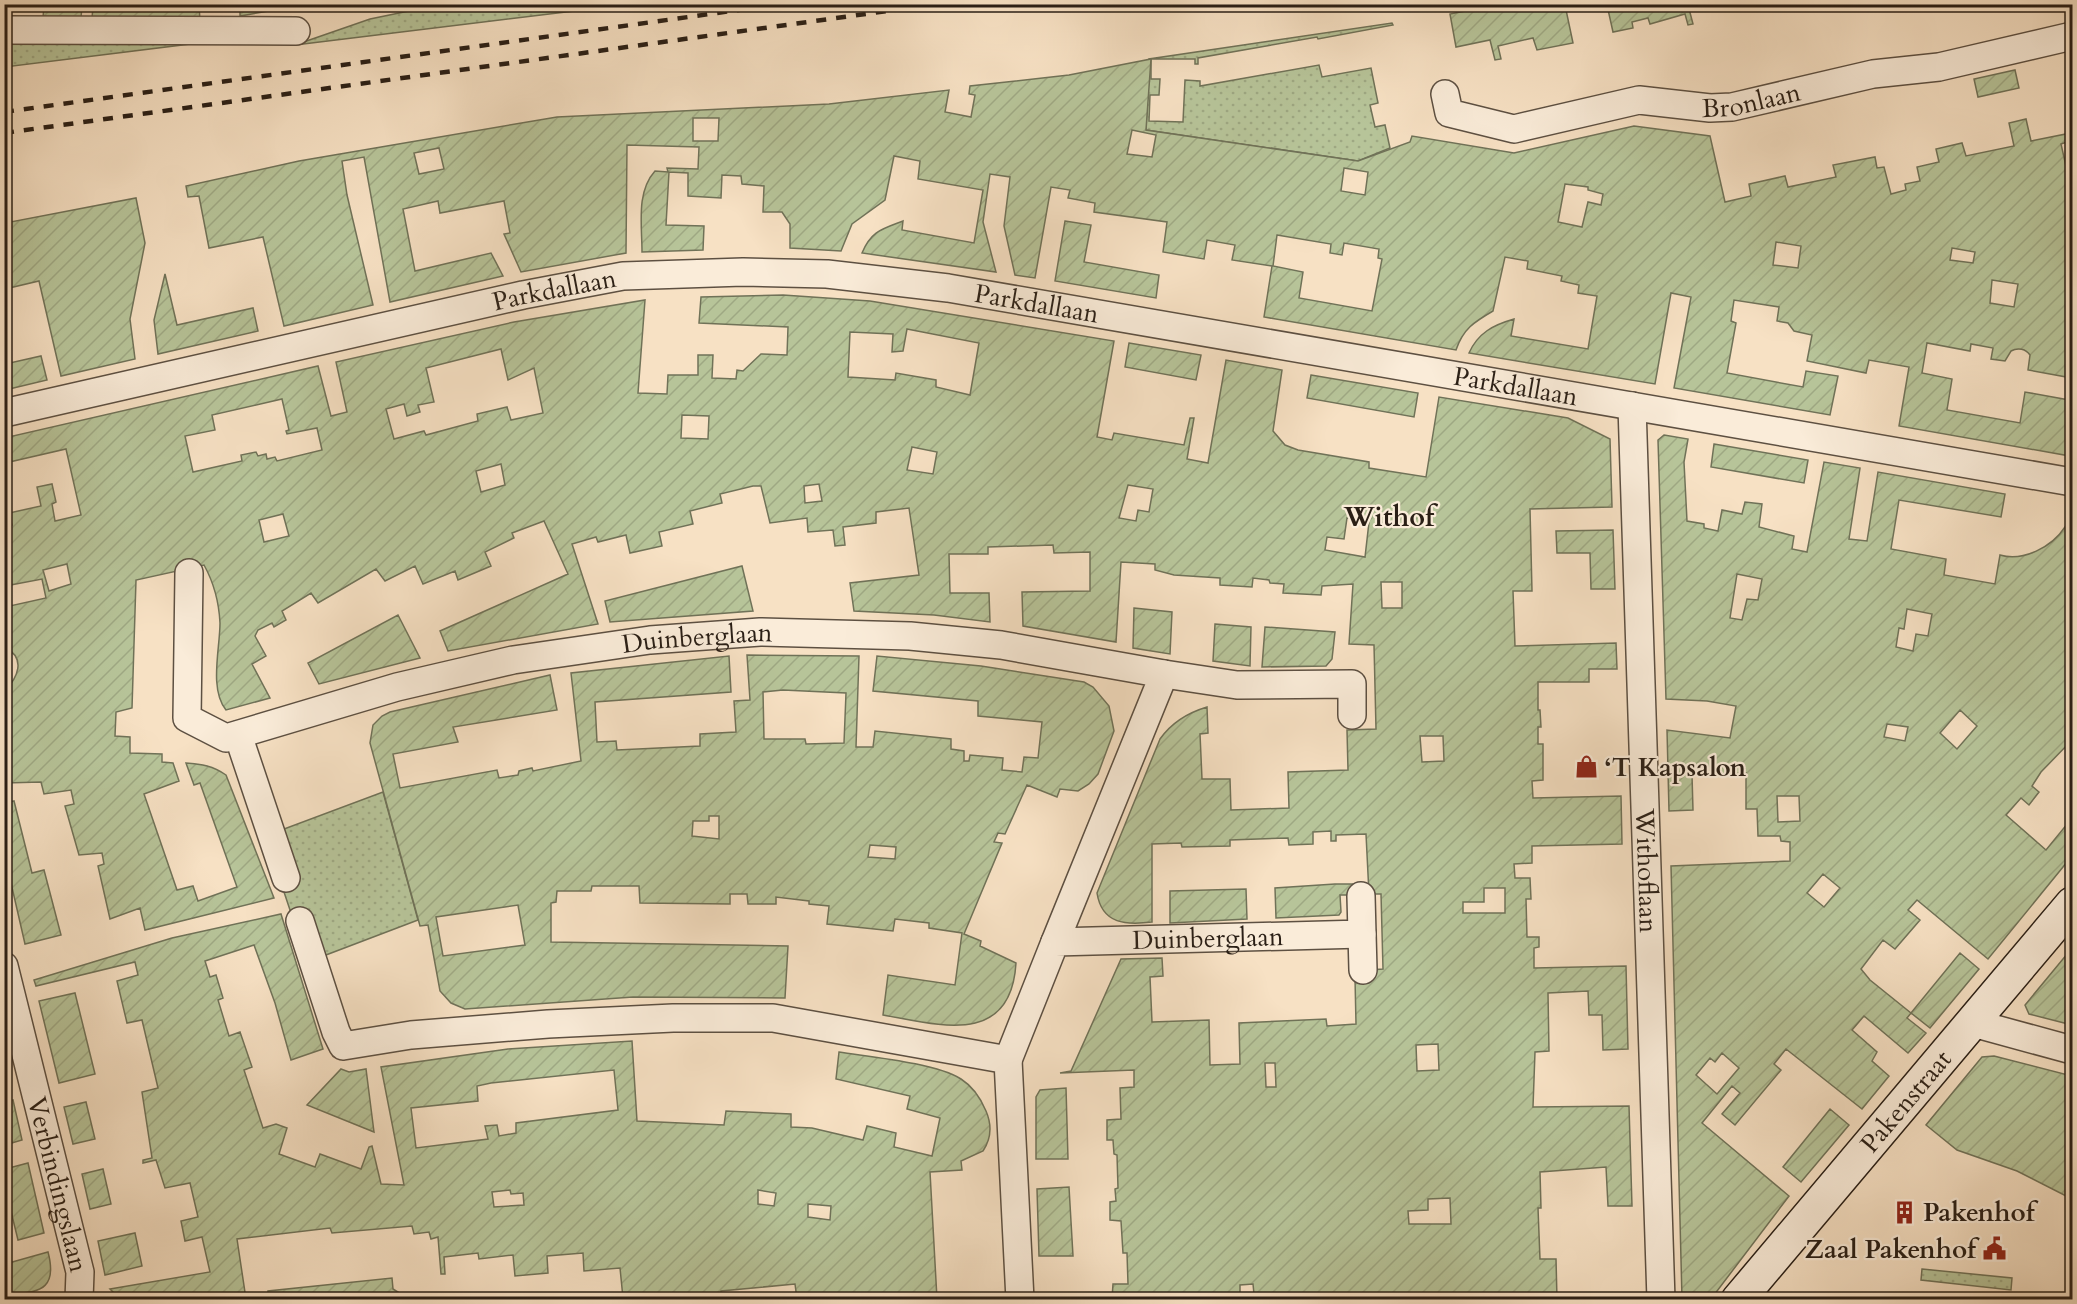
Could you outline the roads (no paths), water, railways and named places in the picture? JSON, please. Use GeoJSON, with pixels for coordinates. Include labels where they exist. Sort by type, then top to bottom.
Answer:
{"type":"FeatureCollection","features":[{"type":"Feature","properties":{"kind":"street"},"geometry":{"type":"LineString","coordinates":[[4,30],[296,31]]}},
{"type":"Feature","properties":{"kind":"street","name":"Bronlaan"},"geometry":{"type":"LineString","coordinates":[[1445,94],[1449,113],[1514,129],[1639,100],[1710,108],[1732,106],[1873,74],[1939,67],[2073,36]]}},
{"type":"Feature","properties":{"kind":"street","name":"Parkdallaan"},"geometry":{"type":"LineString","coordinates":[[4,413],[555,288],[623,276],[742,272],[827,274],[948,288],[2073,482]]}},
{"type":"Feature","properties":{"kind":"street","name":"Withoflaan"},"geometry":{"type":"LineString","coordinates":[[1632,406],[1661,1299]]}},
{"type":"Feature","properties":{"kind":"street","name":"Duinberglaan"},"geometry":{"type":"LineString","coordinates":[[189,573],[187,718],[226,738],[397,687],[513,660],[650,640],[737,633],[798,632],[910,636],[1001,645],[1237,685],[1352,684],[1352,715]]}},
{"type":"Feature","properties":{"kind":"street"},"geometry":{"type":"LineString","coordinates":[[1020,1299],[1008,1060],[1164,674]]}},
{"type":"Feature","properties":{"kind":"street"},"geometry":{"type":"LineString","coordinates":[[238,735],[286,879]]}},
{"type":"Feature","properties":{"kind":"street"},"geometry":{"type":"LineString","coordinates":[[1361,896],[1363,970]]}},
{"type":"Feature","properties":{"kind":"street","name":"Pakenstraat"},"geometry":{"type":"LineString","coordinates":[[1738,1299],[2073,903]]}},
{"type":"Feature","properties":{"kind":"street"},"geometry":{"type":"LineString","coordinates":[[300,921],[336,1032],[344,1046],[411,1035],[548,1024],[674,1018],[773,1018],[1008,1060]]}},
{"type":"Feature","properties":{"kind":"street","name":"Duinberglaan"},"geometry":{"type":"LineString","coordinates":[[1055,942],[1362,934]]}},
{"type":"Feature","properties":{"kind":"street","name":"Verbindingslaan"},"geometry":{"type":"LineString","coordinates":[[4,966],[81,1272],[79,1299]]}},
{"type":"Feature","properties":{"kind":"street"},"geometry":{"type":"LineString","coordinates":[[1973,1023],[2073,1050]]}},
{"type":"Feature","properties":{"kind":"railway"},"geometry":{"type":"LineString","coordinates":[[4,112],[782,4]]}},
{"type":"Feature","properties":{"kind":"railway"},"geometry":{"type":"LineString","coordinates":[[4,133],[938,4]]}},
{"type":"Feature","properties":{"kind":"place","name":"‘T Kapsalon"},"geometry":{"type":"Point","coordinates":[1587,767]}},
{"type":"Feature","properties":{"kind":"place","name":"Pakenhof"},"geometry":{"type":"Point","coordinates":[1905,1212]}},
{"type":"Feature","properties":{"kind":"place","name":"Zaal Pakenhof"},"geometry":{"type":"Point","coordinates":[1994,1249]}},
{"type":"Feature","properties":{"kind":"district","name":"Withof"},"geometry":{"type":"Point","coordinates":[1389,517]}}]}
